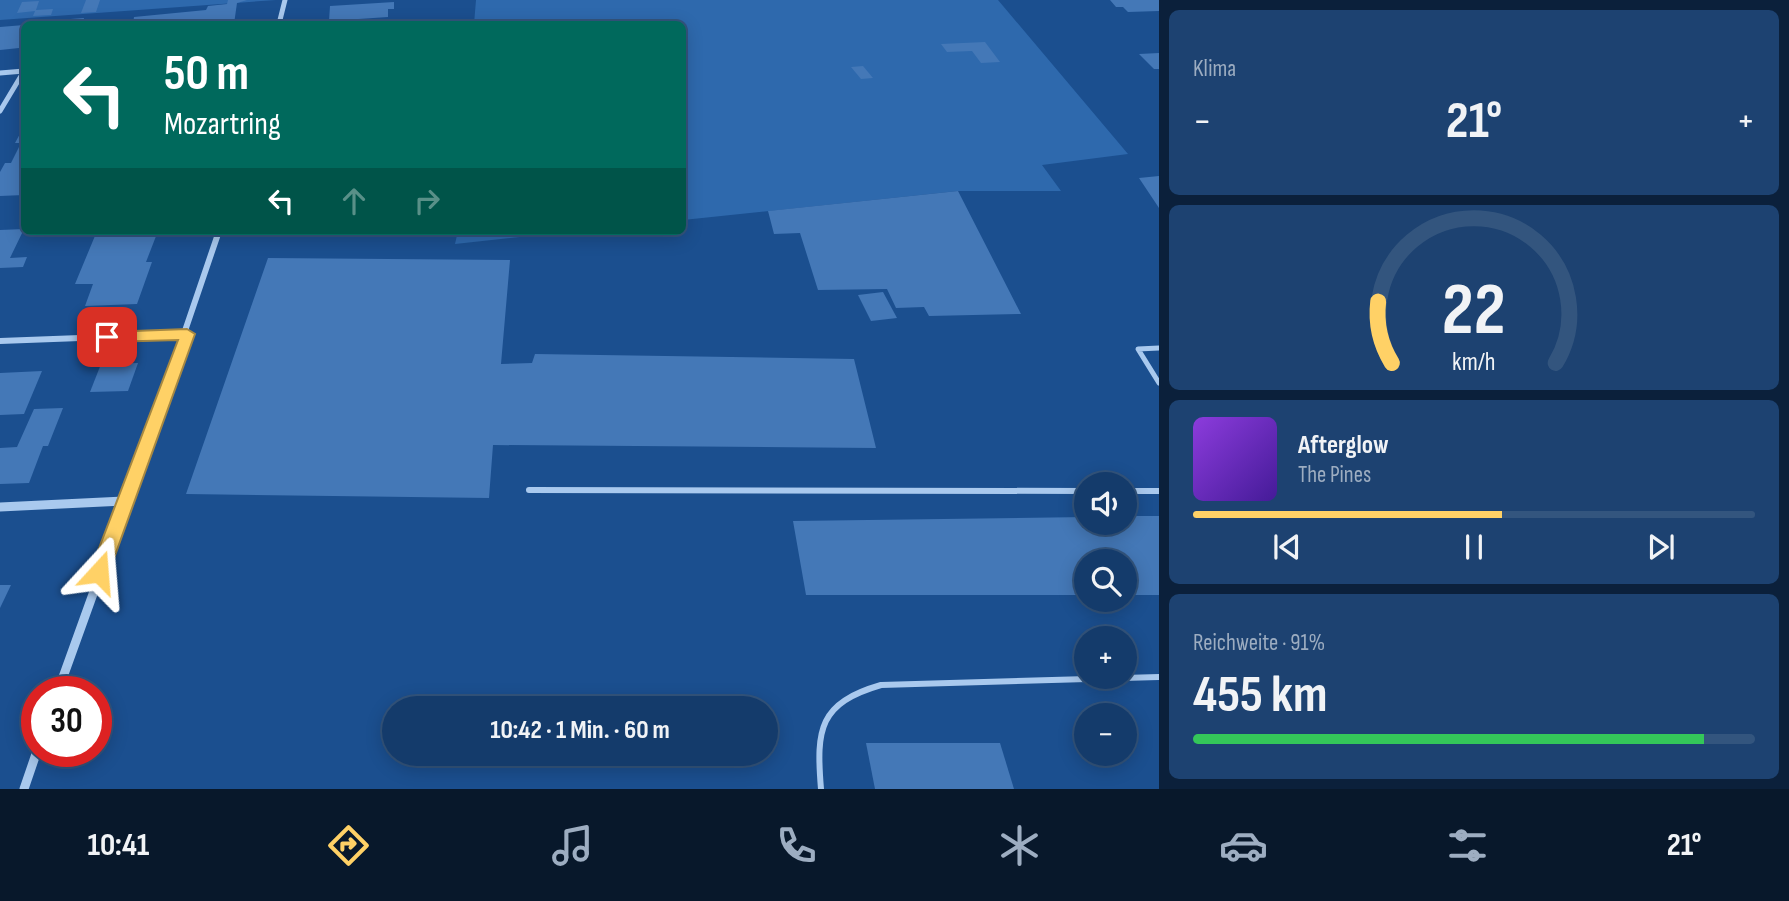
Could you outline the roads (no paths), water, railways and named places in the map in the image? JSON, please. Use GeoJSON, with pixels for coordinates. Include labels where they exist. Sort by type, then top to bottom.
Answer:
{"type":"FeatureCollection","features":[{"type":"Feature","properties":{"kind":"street"},"geometry":{"type":"LineString","coordinates":[[280,21],[285,0]]}},
{"type":"Feature","properties":{"kind":"street"},"geometry":{"type":"LineString","coordinates":[[0,73],[21,71]]}},
{"type":"Feature","properties":{"kind":"street"},"geometry":{"type":"LineString","coordinates":[[0,111],[21,76]]}},
{"type":"Feature","properties":{"kind":"street"},"geometry":{"type":"LineString","coordinates":[[63,676],[124,501],[187,334],[218,235]]}},
{"type":"Feature","properties":{"kind":"street"},"geometry":{"type":"LineString","coordinates":[[0,341],[187,334]]}},
{"type":"Feature","properties":{"kind":"street"},"geometry":{"type":"LineString","coordinates":[[0,507],[124,501]]}},
{"type":"Feature","properties":{"kind":"street"},"geometry":{"type":"LineString","coordinates":[[24,789],[32,767]]}},
{"type":"Feature","properties":{"kind":"lane"},"geometry":{"type":"LineString","coordinates":[[1159,348],[1138,349],[1159,383]]}},
{"type":"Feature","properties":{"kind":"lane"},"geometry":{"type":"LineString","coordinates":[[529,490],[1074,491]]}},
{"type":"Feature","properties":{"kind":"lane"},"geometry":{"type":"LineString","coordinates":[[1137,491],[1159,491]]}},
{"type":"Feature","properties":{"kind":"lane"},"geometry":{"type":"LineString","coordinates":[[821,789],[818,754],[828,715],[848,696],[881,685],[1159,677]]}}]}
